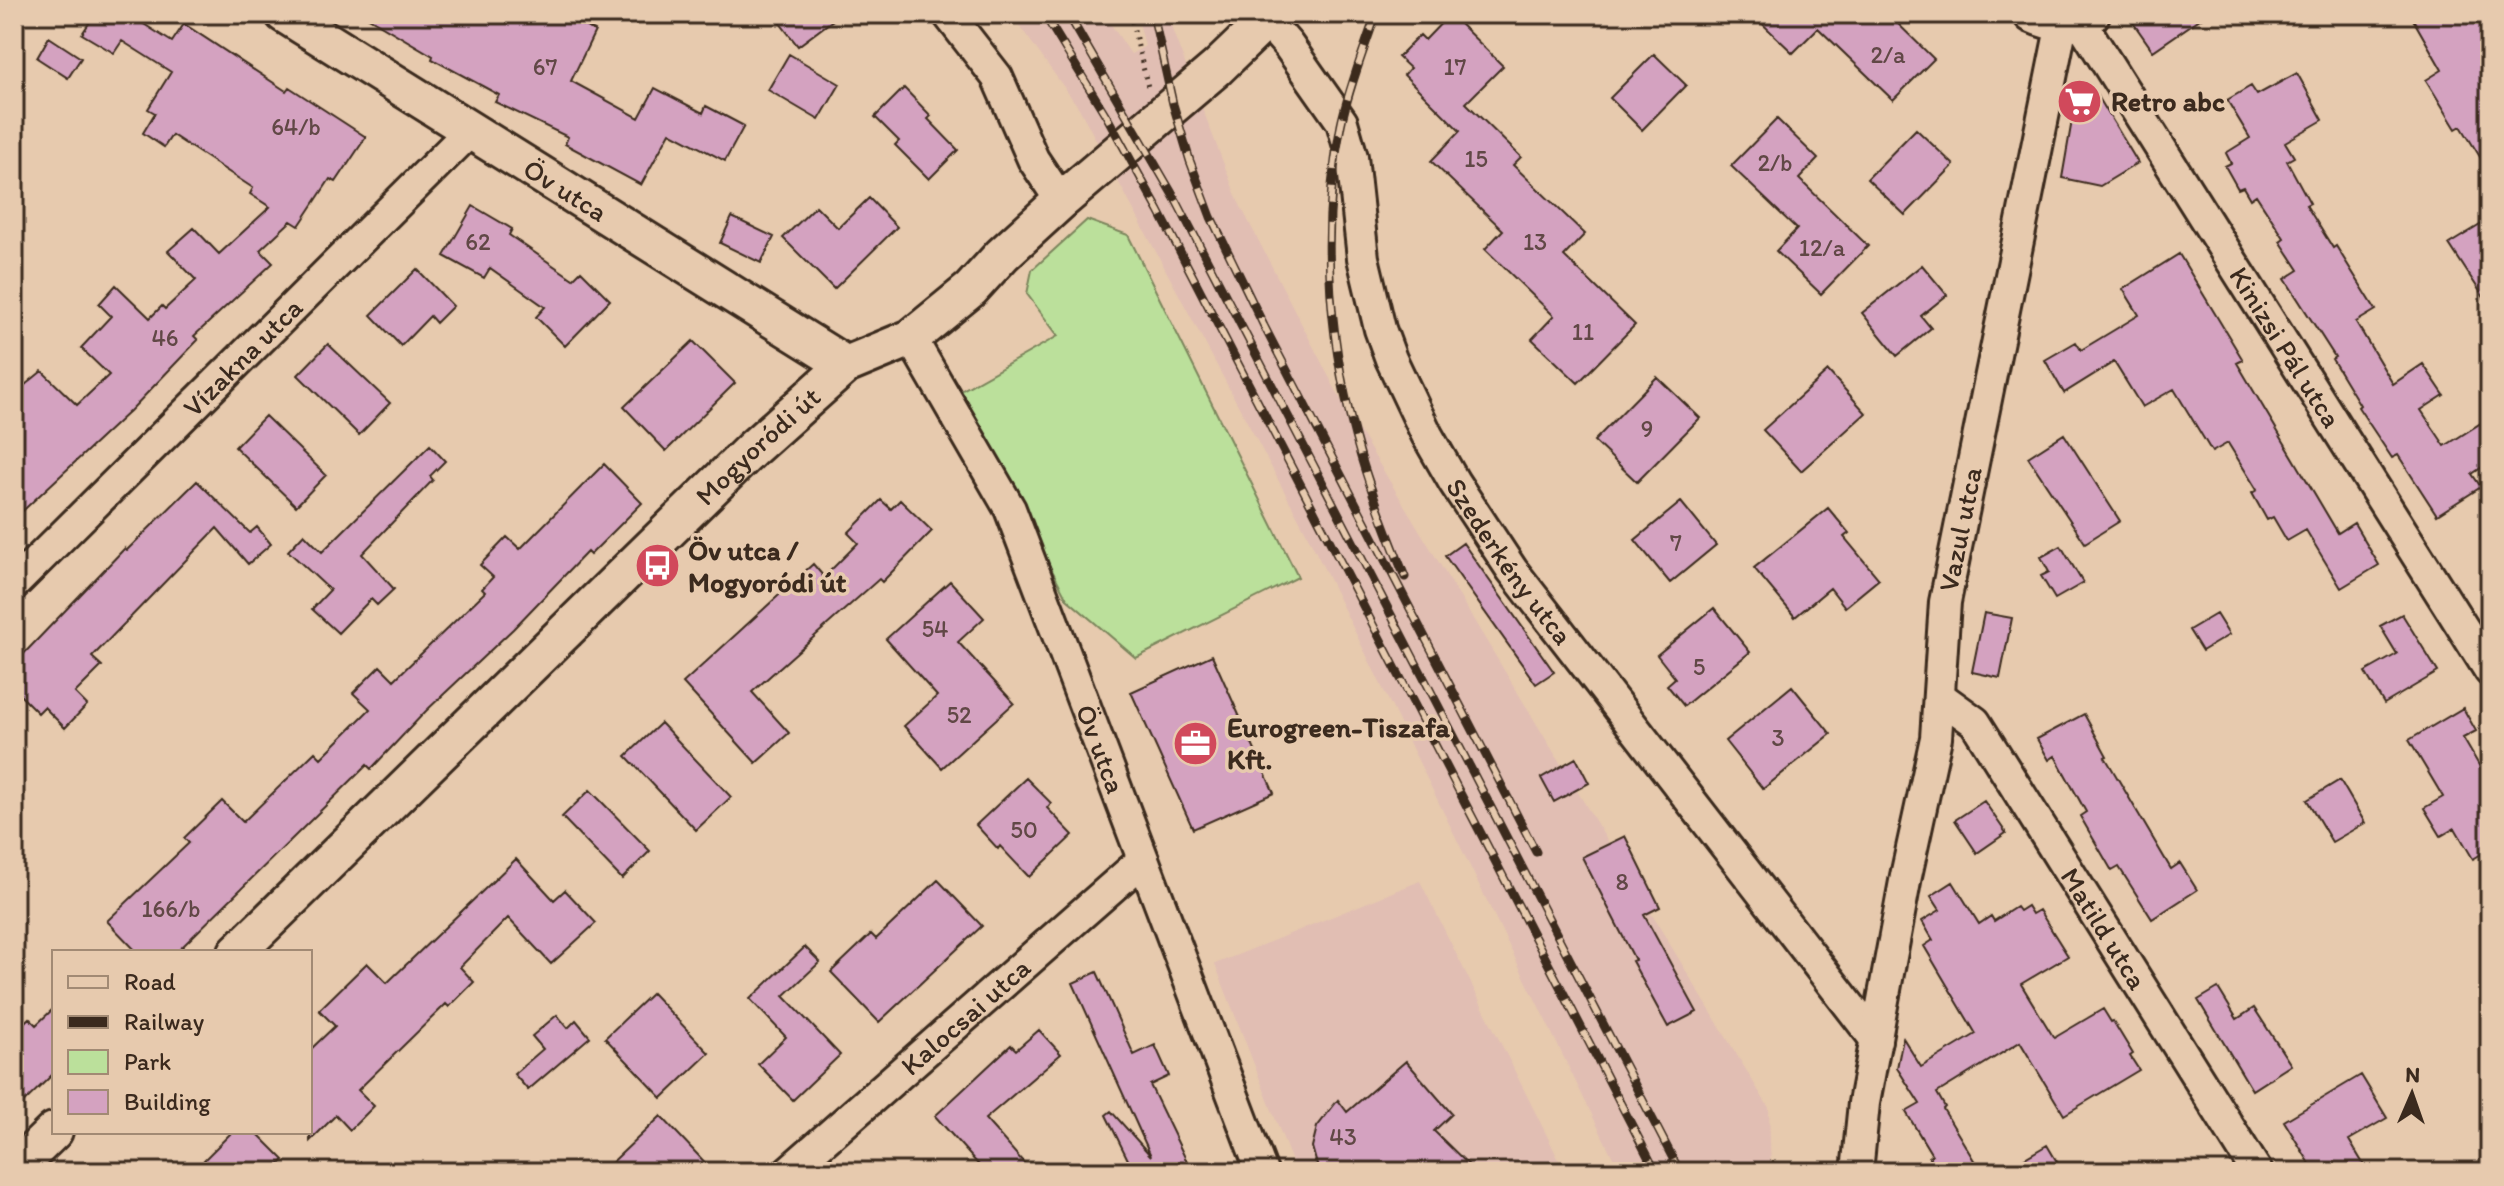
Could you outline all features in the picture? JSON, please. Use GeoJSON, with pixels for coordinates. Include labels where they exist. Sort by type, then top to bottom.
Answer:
{"type":"FeatureCollection","features":[{"type":"Feature","properties":{"kind":"street","name":"Öv utca"},"geometry":{"type":"LineString","coordinates":[[284,14],[846,365]]}},
{"type":"Feature","properties":{"kind":"street"},"geometry":{"type":"LineString","coordinates":[[948,14],[997,77],[1033,159],[1061,201]]}},
{"type":"Feature","properties":{"kind":"street","name":"Mogyoródi út"},"geometry":{"type":"LineString","coordinates":[[239,950],[752,449],[846,365],[911,338],[971,289],[1002,255],[1061,201],[1226,60],[1270,18]]}},
{"type":"Feature","properties":{"kind":"street","name":"Szederkény utca"},"geometry":{"type":"LineString","coordinates":[[1270,18],[1342,122],[1352,157],[1363,258],[1380,329],[1417,413],[1454,482],[1512,570],[1876,1040]]}},
{"type":"Feature","properties":{"kind":"street","name":"Vazul utca"},"geometry":{"type":"LineString","coordinates":[[1857,1172],[1864,1103],[1906,876],[1936,738],[1945,602],[2066,18]]}},
{"type":"Feature","properties":{"kind":"street","name":"Kinizsi Pál utca"},"geometry":{"type":"LineString","coordinates":[[2066,18],[2490,671]]}},
{"type":"Feature","properties":{"kind":"street","name":"Vízakna utca"},"geometry":{"type":"LineString","coordinates":[[14,584],[470,131]]}},
{"type":"Feature","properties":{"kind":"street","name":"Öv utca"},"geometry":{"type":"LineString","coordinates":[[911,338],[1010,509],[1262,1172]]}},
{"type":"Feature","properties":{"kind":"street","name":"Matild utca"},"geometry":{"type":"LineString","coordinates":[[1939,696],[1975,722],[2257,1172]]}},
{"type":"Feature","properties":{"kind":"street","name":"Kalocsai utca"},"geometry":{"type":"LineString","coordinates":[[788,1172],[1143,860]]}},
{"type":"Feature","properties":{"kind":"street"},"geometry":{"type":"LineString","coordinates":[[14,1170],[52,1133]]}},
{"type":"Feature","properties":{"kind":"path"},"geometry":{"type":"LineString","coordinates":[[1130,14],[1157,118]]}},
{"type":"Feature","properties":{"kind":"shaded area"},"geometry":{"type":"Polygon","coordinates":[[[1011,14],[1104,14],[1131,54],[1145,46],[1137,14],[1169,14],[1173,32],[1238,201],[1343,404],[1769,1108],[1771,1172],[1620,1172],[1305,530],[1079,108],[1011,14]]]}},
{"type":"Feature","properties":{"kind":"shaded area"},"geometry":{"type":"Polygon","coordinates":[[[1420,881],[1565,1172],[1296,1172],[1215,964],[1420,881]]]}},
{"type":"Feature","properties":{"kind":"green space"},"geometry":{"type":"Polygon","coordinates":[[[1087,220],[1128,235],[1298,577],[1136,658],[1067,599],[959,392],[1058,336],[1027,294],[1032,270],[1087,220]]]}},
{"type":"Feature","properties":{"kind":"building"},"geometry":{"type":"Polygon","coordinates":[[[95,14],[128,14],[172,42],[184,24],[286,91],[289,87],[366,137],[336,182],[330,179],[299,226],[291,221],[260,250],[273,263],[194,336],[198,340],[130,411],[14,519],[14,394],[42,371],[77,405],[109,375],[81,348],[111,316],[99,304],[116,285],[150,318],[162,306],[165,309],[196,280],[168,251],[194,228],[219,254],[270,207],[250,194],[253,188],[172,135],[164,147],[143,133],[155,113],[148,109],[171,72],[122,41],[114,53],[82,34],[95,14]]]}},
{"type":"Feature","properties":{"kind":"building"},"geometry":{"type":"Polygon","coordinates":[[[362,14],[558,14],[595,31],[571,81],[639,118],[655,88],[703,113],[706,106],[744,126],[725,161],[670,132],[641,185],[565,144],[568,137],[495,102],[499,95],[432,59],[433,56],[362,14]]]}},
{"type":"Feature","properties":{"kind":"building"},"geometry":{"type":"Polygon","coordinates":[[[773,14],[841,14],[798,46],[773,14]]]}},
{"type":"Feature","properties":{"kind":"building"},"geometry":{"type":"Polygon","coordinates":[[[1450,14],[1503,66],[1466,103],[1521,157],[1513,165],[1585,234],[1564,256],[1635,325],[1578,383],[1532,339],[1554,316],[1485,249],[1503,230],[1431,161],[1460,131],[1404,75],[1410,68],[1398,57],[1420,35],[1425,40],[1450,14]]]}},
{"type":"Feature","properties":{"kind":"building"},"geometry":{"type":"Polygon","coordinates":[[[1752,14],[1888,14],[1934,59],[1893,100],[1818,28],[1793,53],[1752,14]]]}},
{"type":"Feature","properties":{"kind":"building"},"geometry":{"type":"Polygon","coordinates":[[[2127,14],[2207,14],[2153,51],[2127,14]]]}},
{"type":"Feature","properties":{"kind":"building"},"geometry":{"type":"Polygon","coordinates":[[[2410,14],[2490,14],[2490,173],[2461,126],[2456,129],[2426,80],[2442,70],[2410,14]]]}},
{"type":"Feature","properties":{"kind":"building"},"geometry":{"type":"Polygon","coordinates":[[[49,37],[81,58],[68,78],[37,58],[49,37]]]}},
{"type":"Feature","properties":{"kind":"building"},"geometry":{"type":"Polygon","coordinates":[[[789,54],[840,84],[819,120],[768,90],[789,54]]]}},
{"type":"Feature","properties":{"kind":"building"},"geometry":{"type":"Polygon","coordinates":[[[1654,54],[1686,85],[1642,130],[1610,98],[1654,54]]]}},
{"type":"Feature","properties":{"kind":"building"},"geometry":{"type":"Polygon","coordinates":[[[2297,73],[2323,120],[2285,142],[2294,157],[2287,161],[2310,203],[2306,205],[2376,310],[2356,322],[2393,384],[2423,364],[2444,395],[2421,410],[2445,446],[2481,423],[2490,437],[2490,462],[2472,474],[2481,487],[2437,515],[2398,455],[2392,458],[2358,407],[2360,405],[2332,359],[2335,357],[2285,279],[2299,270],[2280,241],[2284,238],[2256,195],[2250,199],[2243,187],[2238,189],[2225,166],[2231,163],[2226,153],[2250,138],[2227,100],[2251,86],[2257,95],[2297,73]]]}},
{"type":"Feature","properties":{"kind":"building"},"geometry":{"type":"Polygon","coordinates":[[[904,88],[958,150],[929,179],[895,145],[899,141],[875,117],[904,88]]]}},
{"type":"Feature","properties":{"kind":"building"},"geometry":{"type":"Polygon","coordinates":[[[2096,93],[2138,163],[2100,186],[2062,178],[2076,97],[2096,93]]]}},
{"type":"Feature","properties":{"kind":"building"},"geometry":{"type":"Polygon","coordinates":[[[1777,119],[1818,159],[1799,179],[1868,246],[1821,294],[1776,251],[1797,229],[1731,166],[1777,119]]]}},
{"type":"Feature","properties":{"kind":"building"},"geometry":{"type":"Polygon","coordinates":[[[1916,129],[1954,165],[1905,215],[1867,179],[1916,129]]]}},
{"type":"Feature","properties":{"kind":"building"},"geometry":{"type":"Polygon","coordinates":[[[869,198],[897,227],[834,289],[783,238],[816,206],[838,228],[869,198]]]}},
{"type":"Feature","properties":{"kind":"building"},"geometry":{"type":"Polygon","coordinates":[[[473,206],[512,229],[509,235],[573,279],[581,271],[610,300],[565,346],[536,317],[545,307],[490,268],[484,278],[444,256],[473,206]]]}},
{"type":"Feature","properties":{"kind":"building"},"geometry":{"type":"Polygon","coordinates":[[[732,217],[774,237],[761,263],[720,243],[732,217]]]}},
{"type":"Feature","properties":{"kind":"building"},"geometry":{"type":"Polygon","coordinates":[[[2490,219],[2490,307],[2449,244],[2490,219]]]}},
{"type":"Feature","properties":{"kind":"building"},"geometry":{"type":"Polygon","coordinates":[[[2179,254],[2243,360],[2237,363],[2338,533],[2354,523],[2379,565],[2341,588],[2306,530],[2287,541],[2273,517],[2267,520],[2252,493],[2257,490],[2228,443],[2212,452],[2174,389],[2142,407],[2114,362],[2064,393],[2045,360],[2076,342],[2081,350],[2139,315],[2123,289],[2179,254]]]}},
{"type":"Feature","properties":{"kind":"building"},"geometry":{"type":"Polygon","coordinates":[[[1922,265],[1947,295],[1921,316],[1931,328],[1897,356],[1862,313],[1922,265]]]}},
{"type":"Feature","properties":{"kind":"building"},"geometry":{"type":"Polygon","coordinates":[[[417,269],[453,306],[436,323],[430,316],[401,346],[371,315],[417,269]]]}},
{"type":"Feature","properties":{"kind":"building"},"geometry":{"type":"Polygon","coordinates":[[[693,341],[735,383],[666,451],[624,407],[693,341]]]}},
{"type":"Feature","properties":{"kind":"building"},"geometry":{"type":"Polygon","coordinates":[[[328,344],[390,403],[359,435],[298,375],[328,344]]]}},
{"type":"Feature","properties":{"kind":"building"},"geometry":{"type":"Polygon","coordinates":[[[1828,371],[1866,413],[1801,471],[1763,430],[1828,371]]]}},
{"type":"Feature","properties":{"kind":"building"},"geometry":{"type":"Polygon","coordinates":[[[1657,377],[1700,418],[1637,482],[1594,441],[1657,377]]]}},
{"type":"Feature","properties":{"kind":"building"},"geometry":{"type":"Polygon","coordinates":[[[265,416],[326,475],[296,506],[235,447],[265,416]]]}},
{"type":"Feature","properties":{"kind":"building"},"geometry":{"type":"Polygon","coordinates":[[[2064,434],[2120,521],[2085,543],[2028,457],[2064,434]]]}},
{"type":"Feature","properties":{"kind":"building"},"geometry":{"type":"Polygon","coordinates":[[[430,445],[445,461],[430,476],[433,480],[362,554],[394,589],[377,605],[371,599],[338,633],[312,609],[330,590],[288,551],[304,534],[322,552],[430,445]]]}},
{"type":"Feature","properties":{"kind":"building"},"geometry":{"type":"Polygon","coordinates":[[[604,464],[642,503],[590,555],[587,552],[371,769],[367,765],[179,950],[135,950],[107,921],[189,843],[184,838],[222,801],[243,822],[315,752],[321,758],[370,709],[353,693],[380,666],[394,680],[485,592],[482,589],[493,577],[480,565],[507,537],[520,549],[604,464]]]}},
{"type":"Feature","properties":{"kind":"building"},"geometry":{"type":"Polygon","coordinates":[[[197,481],[250,533],[257,527],[271,544],[248,564],[217,528],[92,657],[102,666],[75,693],[87,705],[65,728],[44,707],[38,713],[14,689],[14,664],[125,548],[127,550],[197,481]]]}},
{"type":"Feature","properties":{"kind":"building"},"geometry":{"type":"Polygon","coordinates":[[[881,500],[891,509],[900,500],[932,531],[882,582],[879,579],[752,692],[789,733],[756,763],[683,683],[813,564],[824,577],[858,543],[848,533],[881,500]]]}},
{"type":"Feature","properties":{"kind":"building"},"geometry":{"type":"Polygon","coordinates":[[[1681,502],[1716,545],[1670,583],[1635,540],[1681,502]]]}},
{"type":"Feature","properties":{"kind":"building"},"geometry":{"type":"Polygon","coordinates":[[[1828,508],[1849,533],[1844,537],[1879,579],[1845,607],[1830,588],[1795,617],[1754,568],[1828,508]]]}},
{"type":"Feature","properties":{"kind":"building"},"geometry":{"type":"Polygon","coordinates":[[[1463,543],[1554,672],[1536,684],[1445,556],[1463,543]]]}},
{"type":"Feature","properties":{"kind":"building"},"geometry":{"type":"Polygon","coordinates":[[[2061,546],[2083,583],[2055,599],[2041,576],[2049,572],[2041,557],[2061,546]]]}},
{"type":"Feature","properties":{"kind":"building"},"geometry":{"type":"Polygon","coordinates":[[[950,581],[984,618],[958,642],[1014,703],[942,768],[904,726],[937,696],[886,639],[950,581]]]}},
{"type":"Feature","properties":{"kind":"building"},"geometry":{"type":"Polygon","coordinates":[[[1714,608],[1750,652],[1684,706],[1667,685],[1675,678],[1657,655],[1714,608]]]}},
{"type":"Feature","properties":{"kind":"building"},"geometry":{"type":"Polygon","coordinates":[[[1984,613],[2012,618],[2000,678],[1972,672],[1984,613]]]}},
{"type":"Feature","properties":{"kind":"building"},"geometry":{"type":"Polygon","coordinates":[[[2216,614],[2229,635],[2202,651],[2189,630],[2216,614]]]}},
{"type":"Feature","properties":{"kind":"building"},"geometry":{"type":"Polygon","coordinates":[[[2402,614],[2438,672],[2384,704],[2365,672],[2397,654],[2380,626],[2402,614]]]}},
{"type":"Feature","properties":{"kind":"building"},"geometry":{"type":"Polygon","coordinates":[[[1212,655],[1274,793],[1193,829],[1131,692],[1212,655]]]}},
{"type":"Feature","properties":{"kind":"building"},"geometry":{"type":"Polygon","coordinates":[[[1792,686],[1831,734],[1763,789],[1725,741],[1792,686]]]}},
{"type":"Feature","properties":{"kind":"building"},"geometry":{"type":"Polygon","coordinates":[[[2463,708],[2476,731],[2463,738],[2490,784],[2490,849],[2473,859],[2455,828],[2441,836],[2424,808],[2443,797],[2409,740],[2463,708]]]}},
{"type":"Feature","properties":{"kind":"building"},"geometry":{"type":"Polygon","coordinates":[[[2084,714],[2105,757],[2171,869],[2180,863],[2197,890],[2152,919],[2119,867],[2112,871],[2080,816],[2086,812],[2055,756],[2049,760],[2037,739],[2084,714]]]}},
{"type":"Feature","properties":{"kind":"building"},"geometry":{"type":"Polygon","coordinates":[[[661,723],[731,797],[696,830],[626,756],[661,723]]]}},
{"type":"Feature","properties":{"kind":"building"},"geometry":{"type":"Polygon","coordinates":[[[1576,758],[1589,783],[1554,802],[1541,778],[1576,758]]]}},
{"type":"Feature","properties":{"kind":"building"},"geometry":{"type":"Polygon","coordinates":[[[1026,778],[1051,803],[1047,808],[1073,835],[1029,877],[976,825],[1026,778]]]}},
{"type":"Feature","properties":{"kind":"building"},"geometry":{"type":"Polygon","coordinates":[[[2340,780],[2365,823],[2332,842],[2307,800],[2340,780]]]}},
{"type":"Feature","properties":{"kind":"building"},"geometry":{"type":"Polygon","coordinates":[[[590,790],[650,851],[622,879],[562,817],[590,790]]]}},
{"type":"Feature","properties":{"kind":"building"},"geometry":{"type":"Polygon","coordinates":[[[1984,801],[2006,833],[1977,853],[1955,820],[1984,801]]]}},
{"type":"Feature","properties":{"kind":"building"},"geometry":{"type":"Polygon","coordinates":[[[1625,836],[1660,907],[1644,915],[1697,1012],[1668,1027],[1582,857],[1625,836]]]}},
{"type":"Feature","properties":{"kind":"building"},"geometry":{"type":"Polygon","coordinates":[[[516,859],[554,900],[565,890],[596,923],[551,964],[508,918],[460,967],[474,982],[449,1007],[446,1004],[358,1090],[374,1106],[350,1130],[336,1115],[310,1141],[312,1048],[335,1026],[319,1010],[367,963],[387,983],[516,859]]]}},
{"type":"Feature","properties":{"kind":"building"},"geometry":{"type":"Polygon","coordinates":[[[938,880],[982,926],[879,1022],[831,972],[871,934],[876,939],[938,880]]]}},
{"type":"Feature","properties":{"kind":"building"},"geometry":{"type":"Polygon","coordinates":[[[1953,882],[1979,924],[1991,916],[1994,921],[2016,907],[2019,911],[2027,906],[2032,914],[2039,910],[2068,956],[2021,984],[2054,1038],[2103,1009],[2133,1054],[2130,1056],[2139,1070],[2064,1115],[2020,1042],[1937,1093],[1945,1107],[1943,1109],[1981,1172],[1938,1172],[1929,1157],[1932,1155],[1906,1112],[1920,1104],[1897,1068],[1903,1038],[1921,1067],[1976,1034],[1924,946],[1933,940],[1922,921],[1940,910],[1931,896],[1953,882]]]}},
{"type":"Feature","properties":{"kind":"building"},"geometry":{"type":"Polygon","coordinates":[[[805,947],[820,962],[784,996],[840,1055],[793,1100],[758,1064],[786,1037],[750,999],[805,947]]]}},
{"type":"Feature","properties":{"kind":"building"},"geometry":{"type":"Polygon","coordinates":[[[1097,972],[1134,1055],[1155,1045],[1169,1076],[1150,1085],[1192,1172],[1134,1172],[1106,1115],[1111,1111],[1151,1156],[1073,983],[1097,972]]]}},
{"type":"Feature","properties":{"kind":"building"},"geometry":{"type":"Polygon","coordinates":[[[2218,988],[2237,1019],[2254,1008],[2291,1065],[2252,1090],[2198,1000],[2218,988]]]}},
{"type":"Feature","properties":{"kind":"building"},"geometry":{"type":"Polygon","coordinates":[[[652,993],[709,1053],[662,1098],[605,1038],[652,993]]]}},
{"type":"Feature","properties":{"kind":"building"},"geometry":{"type":"Polygon","coordinates":[[[52,1010],[52,1075],[14,1112],[14,1032],[29,1018],[36,1025],[52,1010]]]}},
{"type":"Feature","properties":{"kind":"building"},"geometry":{"type":"Polygon","coordinates":[[[557,1015],[568,1028],[576,1020],[590,1037],[528,1090],[514,1074],[543,1049],[532,1036],[557,1015]]]}},
{"type":"Feature","properties":{"kind":"building"},"geometry":{"type":"Polygon","coordinates":[[[1039,1030],[1061,1054],[985,1119],[1032,1172],[985,1172],[935,1116],[1011,1045],[1016,1050],[1039,1030]]]}},
{"type":"Feature","properties":{"kind":"building"},"geometry":{"type":"Polygon","coordinates":[[[1406,1061],[1452,1114],[1434,1131],[1476,1172],[1319,1172],[1312,1147],[1317,1127],[1338,1100],[1347,1112],[1406,1061]]]}},
{"type":"Feature","properties":{"kind":"building"},"geometry":{"type":"Polygon","coordinates":[[[2361,1075],[2387,1118],[2349,1140],[2368,1172],[2315,1172],[2284,1121],[2361,1075]]]}},
{"type":"Feature","properties":{"kind":"building"},"geometry":{"type":"Polygon","coordinates":[[[661,1116],[714,1172],[602,1172],[661,1116]]]}},
{"type":"Feature","properties":{"kind":"building"},"geometry":{"type":"Polygon","coordinates":[[[230,1134],[258,1134],[284,1160],[271,1172],[215,1172],[204,1160],[230,1134]]]}},
{"type":"Feature","properties":{"kind":"building"},"geometry":{"type":"Polygon","coordinates":[[[2047,1145],[2063,1172],[2001,1172],[2047,1145]]]}},
{"type":"Feature","properties":{"kind":"railway"},"geometry":{"type":"LineString","coordinates":[[1044,14],[1107,117],[1159,211],[1656,1172]]}},
{"type":"Feature","properties":{"kind":"railway"},"geometry":{"type":"LineString","coordinates":[[1068,14],[1177,202],[1680,1172]]}},
{"type":"Feature","properties":{"kind":"railway"},"geometry":{"type":"LineString","coordinates":[[1153,14],[1173,104],[1211,217],[1264,326],[1536,852]]}},
{"type":"Feature","properties":{"kind":"railway"},"geometry":{"type":"LineString","coordinates":[[1376,14],[1348,97],[1334,166],[1330,208],[1331,292],[1341,376],[1350,417],[1371,487],[1405,577]]}},
{"type":"Feature","properties":{"kind":"place","name":"Retro abc"},"geometry":{"type":"Point","coordinates":[2080,101]}},
{"type":"Feature","properties":{"kind":"place","name":"Öv utca / Mogyoródi út"},"geometry":{"type":"Point","coordinates":[657,566]}},
{"type":"Feature","properties":{"kind":"place","name":"Eurogreen-Tiszafa Kft."},"geometry":{"type":"Point","coordinates":[1196,743]}}]}
